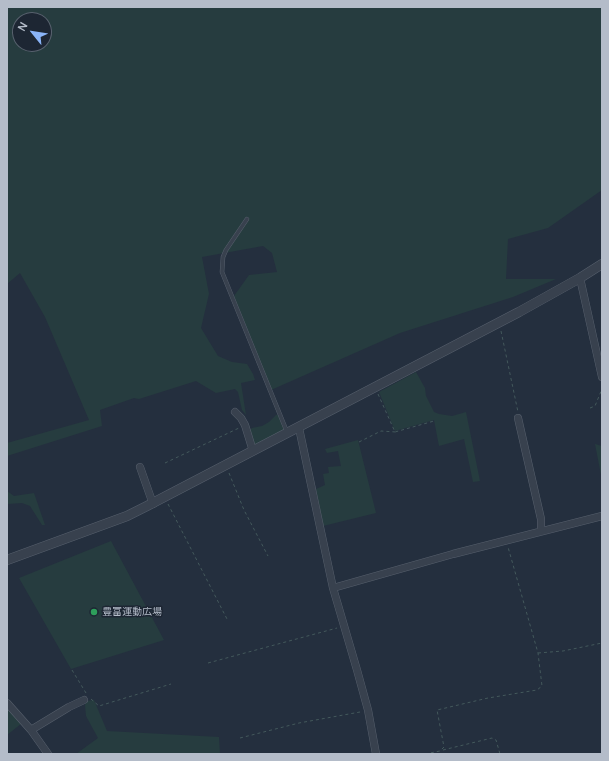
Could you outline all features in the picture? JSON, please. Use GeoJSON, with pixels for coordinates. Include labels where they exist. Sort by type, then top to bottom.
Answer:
{"type":"FeatureCollection","features":[{"type":"Feature","properties":{"kind":"street"},"geometry":{"type":"LineString","coordinates":[[7,560],[127,516],[152,504],[499,323],[580,278],[602,264]]}},
{"type":"Feature","properties":{"kind":"street"},"geometry":{"type":"LineString","coordinates":[[580,278],[602,377]]}},
{"type":"Feature","properties":{"kind":"street"},"geometry":{"type":"LineString","coordinates":[[235,412],[245,425],[253,451]]}},
{"type":"Feature","properties":{"kind":"street"},"geometry":{"type":"LineString","coordinates":[[518,418],[541,519],[542,530]]}},
{"type":"Feature","properties":{"kind":"street"},"geometry":{"type":"LineString","coordinates":[[299,428],[333,588],[368,710],[376,754]]}},
{"type":"Feature","properties":{"kind":"street"},"geometry":{"type":"LineString","coordinates":[[140,466],[152,504]]}},
{"type":"Feature","properties":{"kind":"street"},"geometry":{"type":"LineString","coordinates":[[333,588],[542,530],[602,516]]}},
{"type":"Feature","properties":{"kind":"street"},"geometry":{"type":"LineString","coordinates":[[31,730],[69,707],[84,700]]}},
{"type":"Feature","properties":{"kind":"street"},"geometry":{"type":"LineString","coordinates":[[7,704],[31,730],[48,754]]}},
{"type":"Feature","properties":{"kind":"lane"},"geometry":{"type":"LineString","coordinates":[[247,219],[226,250],[223,257],[222,272],[288,434]]}},
{"type":"Feature","properties":{"kind":"path"},"geometry":{"type":"LineString","coordinates":[[499,323],[518,418]]}},
{"type":"Feature","properties":{"kind":"path"},"geometry":{"type":"LineString","coordinates":[[375,388],[396,432]]}},
{"type":"Feature","properties":{"kind":"path"},"geometry":{"type":"LineString","coordinates":[[590,408],[595,406],[602,389]]}},
{"type":"Feature","properties":{"kind":"path"},"geometry":{"type":"LineString","coordinates":[[359,442],[381,431],[396,432],[434,421]]}},
{"type":"Feature","properties":{"kind":"path"},"geometry":{"type":"LineString","coordinates":[[165,463],[245,425]]}},
{"type":"Feature","properties":{"kind":"path"},"geometry":{"type":"LineString","coordinates":[[226,465],[244,510],[268,556]]}},
{"type":"Feature","properties":{"kind":"path"},"geometry":{"type":"LineString","coordinates":[[165,497],[227,619]]}},
{"type":"Feature","properties":{"kind":"path"},"geometry":{"type":"LineString","coordinates":[[442,750],[444,744],[437,710],[488,698],[539,689],[542,685],[538,653],[506,541]]}},
{"type":"Feature","properties":{"kind":"path"},"geometry":{"type":"LineString","coordinates":[[208,663],[344,626]]}},
{"type":"Feature","properties":{"kind":"path"},"geometry":{"type":"LineString","coordinates":[[538,653],[563,651],[602,643]]}},
{"type":"Feature","properties":{"kind":"path"},"geometry":{"type":"LineString","coordinates":[[72,670],[82,688],[93,702],[99,706],[171,684]]}},
{"type":"Feature","properties":{"kind":"path"},"geometry":{"type":"LineString","coordinates":[[240,738],[299,723],[368,710]]}},
{"type":"Feature","properties":{"kind":"path"},"geometry":{"type":"LineString","coordinates":[[425,754],[492,738],[496,740],[500,754]]}},
{"type":"Feature","properties":{"kind":"green space"},"geometry":{"type":"Polygon","coordinates":[[[7,7],[602,7],[602,190],[548,228],[508,239],[506,279],[556,279],[513,297],[400,333],[271,390],[234,296],[249,275],[277,272],[272,253],[263,246],[202,257],[209,294],[201,328],[218,356],[232,362],[247,364],[253,374],[255,380],[241,383],[246,415],[242,410],[238,392],[235,389],[216,393],[196,381],[139,399],[134,398],[100,410],[102,426],[7,456],[7,443],[89,420],[45,317],[20,273],[7,284],[7,7]]]}},
{"type":"Feature","properties":{"kind":"green space"},"geometry":{"type":"Polygon","coordinates":[[[416,372],[425,388],[426,396],[434,412],[452,416],[466,412],[480,481],[473,482],[464,439],[439,446],[434,420],[395,431],[379,392],[416,372]]]}},
{"type":"Feature","properties":{"kind":"green space"},"geometry":{"type":"Polygon","coordinates":[[[276,415],[278,415],[284,430],[256,445],[254,444],[249,431],[252,428],[262,426],[269,422],[276,415]]]}},
{"type":"Feature","properties":{"kind":"green space"},"geometry":{"type":"Polygon","coordinates":[[[358,440],[376,513],[323,526],[316,489],[325,485],[323,474],[329,473],[328,467],[341,466],[338,451],[327,453],[325,449],[358,440]]]}},
{"type":"Feature","properties":{"kind":"green space"},"geometry":{"type":"Polygon","coordinates":[[[595,444],[602,446],[602,480],[595,444]]]}},
{"type":"Feature","properties":{"kind":"green space"},"geometry":{"type":"Polygon","coordinates":[[[7,491],[14,496],[34,493],[45,525],[42,525],[30,506],[22,503],[7,504],[7,491]]]}},
{"type":"Feature","properties":{"kind":"green space","name":"豊富運動広場"},"geometry":{"type":"Polygon","coordinates":[[[111,541],[164,640],[71,669],[19,578],[111,541]]]}},
{"type":"Feature","properties":{"kind":"green space"},"geometry":{"type":"Polygon","coordinates":[[[94,700],[107,731],[219,737],[220,754],[76,754],[98,738],[86,716],[85,705],[87,701],[94,700]]]}},
{"type":"Feature","properties":{"kind":"green space"},"geometry":{"type":"Polygon","coordinates":[[[7,706],[22,723],[7,735],[7,706]]]}},
{"type":"Feature","properties":{"kind":"place","name":"豊富運動広場"},"geometry":{"type":"Point","coordinates":[94,612]}}]}
